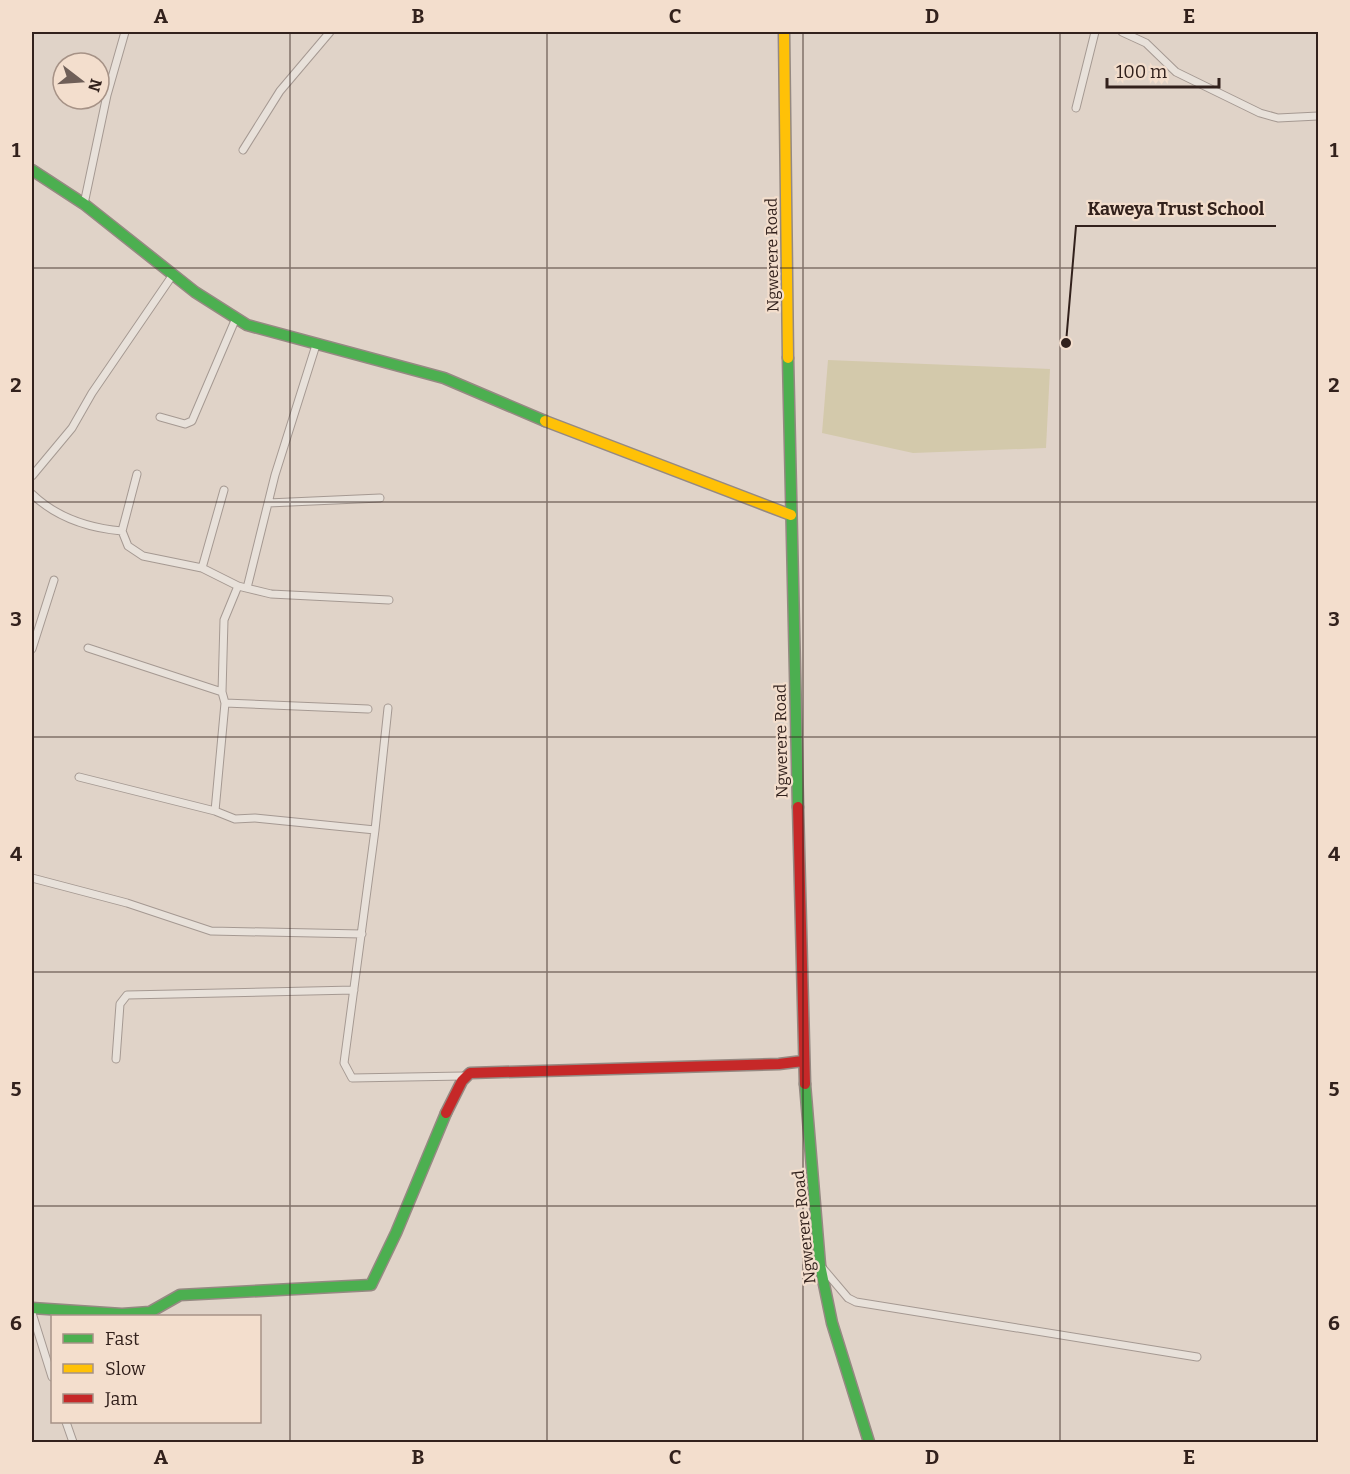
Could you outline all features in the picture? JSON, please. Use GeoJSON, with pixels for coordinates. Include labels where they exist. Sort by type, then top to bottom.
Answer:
{"type":"FeatureCollection","features":[{"type":"Feature","properties":{"kind":"street"},"geometry":{"type":"LineString","coordinates":[[84,204],[107,95],[125,32]]}},
{"type":"Feature","properties":{"kind":"street"},"geometry":{"type":"LineString","coordinates":[[243,150],[280,91],[330,32]]}},
{"type":"Feature","properties":{"kind":"street","name":"Ngwerere Road"},"geometry":{"type":"LineString","coordinates":[[784,32],[791,515],[803,1061],[820,1265],[832,1323],[869,1443]]}},
{"type":"Feature","properties":{"kind":"street"},"geometry":{"type":"LineString","coordinates":[[1076,108],[1095,32]]}},
{"type":"Feature","properties":{"kind":"street"},"geometry":{"type":"LineString","coordinates":[[1122,32],[1146,43],[1176,72],[1260,113],[1278,118],[1318,116]]}},
{"type":"Feature","properties":{"kind":"street"},"geometry":{"type":"LineString","coordinates":[[32,170],[84,204],[172,276],[247,325],[444,378],[556,426],[791,515]]}},
{"type":"Feature","properties":{"kind":"street"},"geometry":{"type":"LineString","coordinates":[[32,476],[72,428],[92,393],[172,276]]}},
{"type":"Feature","properties":{"kind":"street"},"geometry":{"type":"LineString","coordinates":[[160,417],[185,424],[192,421],[236,318]]}},
{"type":"Feature","properties":{"kind":"street"},"geometry":{"type":"LineString","coordinates":[[247,588],[268,503],[316,345]]}},
{"type":"Feature","properties":{"kind":"street"},"geometry":{"type":"LineString","coordinates":[[136,474],[122,531],[128,546],[143,556],[202,568],[238,586],[271,594],[389,600]]}},
{"type":"Feature","properties":{"kind":"street"},"geometry":{"type":"LineString","coordinates":[[202,568],[224,490]]}},
{"type":"Feature","properties":{"kind":"street"},"geometry":{"type":"LineString","coordinates":[[32,494],[60,515],[74,522],[122,531]]}},
{"type":"Feature","properties":{"kind":"street"},"geometry":{"type":"LineString","coordinates":[[268,503],[380,498]]}},
{"type":"Feature","properties":{"kind":"street"},"geometry":{"type":"LineString","coordinates":[[32,649],[54,580]]}},
{"type":"Feature","properties":{"kind":"street"},"geometry":{"type":"LineString","coordinates":[[215,811],[225,703],[222,692],[224,620],[238,586]]}},
{"type":"Feature","properties":{"kind":"street"},"geometry":{"type":"LineString","coordinates":[[88,648],[222,692]]}},
{"type":"Feature","properties":{"kind":"street"},"geometry":{"type":"LineString","coordinates":[[225,703],[368,708]]}},
{"type":"Feature","properties":{"kind":"street"},"geometry":{"type":"LineString","coordinates":[[388,708],[375,830],[344,1063],[352,1078],[463,1076],[490,1070],[723,1066],[803,1061]]}},
{"type":"Feature","properties":{"kind":"street"},"geometry":{"type":"LineString","coordinates":[[79,777],[215,811],[235,819],[255,818],[375,830]]}},
{"type":"Feature","properties":{"kind":"street"},"geometry":{"type":"LineString","coordinates":[[32,878],[127,903],[211,931],[362,934]]}},
{"type":"Feature","properties":{"kind":"street"},"geometry":{"type":"LineString","coordinates":[[116,1059],[120,1004],[127,995],[354,990]]}},
{"type":"Feature","properties":{"kind":"street"},"geometry":{"type":"LineString","coordinates":[[32,1308],[141,1313],[150,1312],[180,1295],[371,1284],[381,1271],[388,1244],[396,1233],[463,1076]]}},
{"type":"Feature","properties":{"kind":"street"},"geometry":{"type":"LineString","coordinates":[[820,1265],[848,1298],[856,1302],[1197,1357]]}},
{"type":"Feature","properties":{"kind":"street"},"geometry":{"type":"LineString","coordinates":[[32,1313],[51,1374]]}},
{"type":"Feature","properties":{"kind":"street"},"geometry":{"type":"LineString","coordinates":[[66,1423],[73,1443]]}},
{"type":"Feature","properties":{"kind":"shaded area"},"geometry":{"type":"Polygon","coordinates":[[[828,360],[1050,369],[1046,448],[913,453],[822,433],[828,360]]]}},
{"type":"Feature","properties":{"kind":"traffic: fast"},"geometry":{"type":"LineString","coordinates":[[32,170],[84,204],[195,292],[247,325],[444,378],[545,421]]}},
{"type":"Feature","properties":{"kind":"traffic: fast"},"geometry":{"type":"LineString","coordinates":[[788,358],[798,807]]}},
{"type":"Feature","properties":{"kind":"traffic: fast"},"geometry":{"type":"LineString","coordinates":[[805,1084],[820,1265],[832,1323],[869,1442]]}},
{"type":"Feature","properties":{"kind":"traffic: fast"},"geometry":{"type":"LineString","coordinates":[[32,1308],[122,1314],[150,1312],[180,1295],[371,1285],[396,1233],[446,1113]]}},
{"type":"Feature","properties":{"kind":"traffic: slow"},"geometry":{"type":"LineString","coordinates":[[784,32],[788,358]]}},
{"type":"Feature","properties":{"kind":"traffic: slow"},"geometry":{"type":"LineString","coordinates":[[545,421],[791,515]]}},
{"type":"Feature","properties":{"kind":"traffic: jam"},"geometry":{"type":"LineString","coordinates":[[798,807],[805,1084]]}},
{"type":"Feature","properties":{"kind":"traffic: jam"},"geometry":{"type":"LineString","coordinates":[[446,1113],[462,1081],[470,1073],[779,1064],[803,1061]]}},
{"type":"Feature","properties":{"kind":"place","name":"Kaweya Trust School"},"geometry":{"type":"Point","coordinates":[1066,343]}}]}
